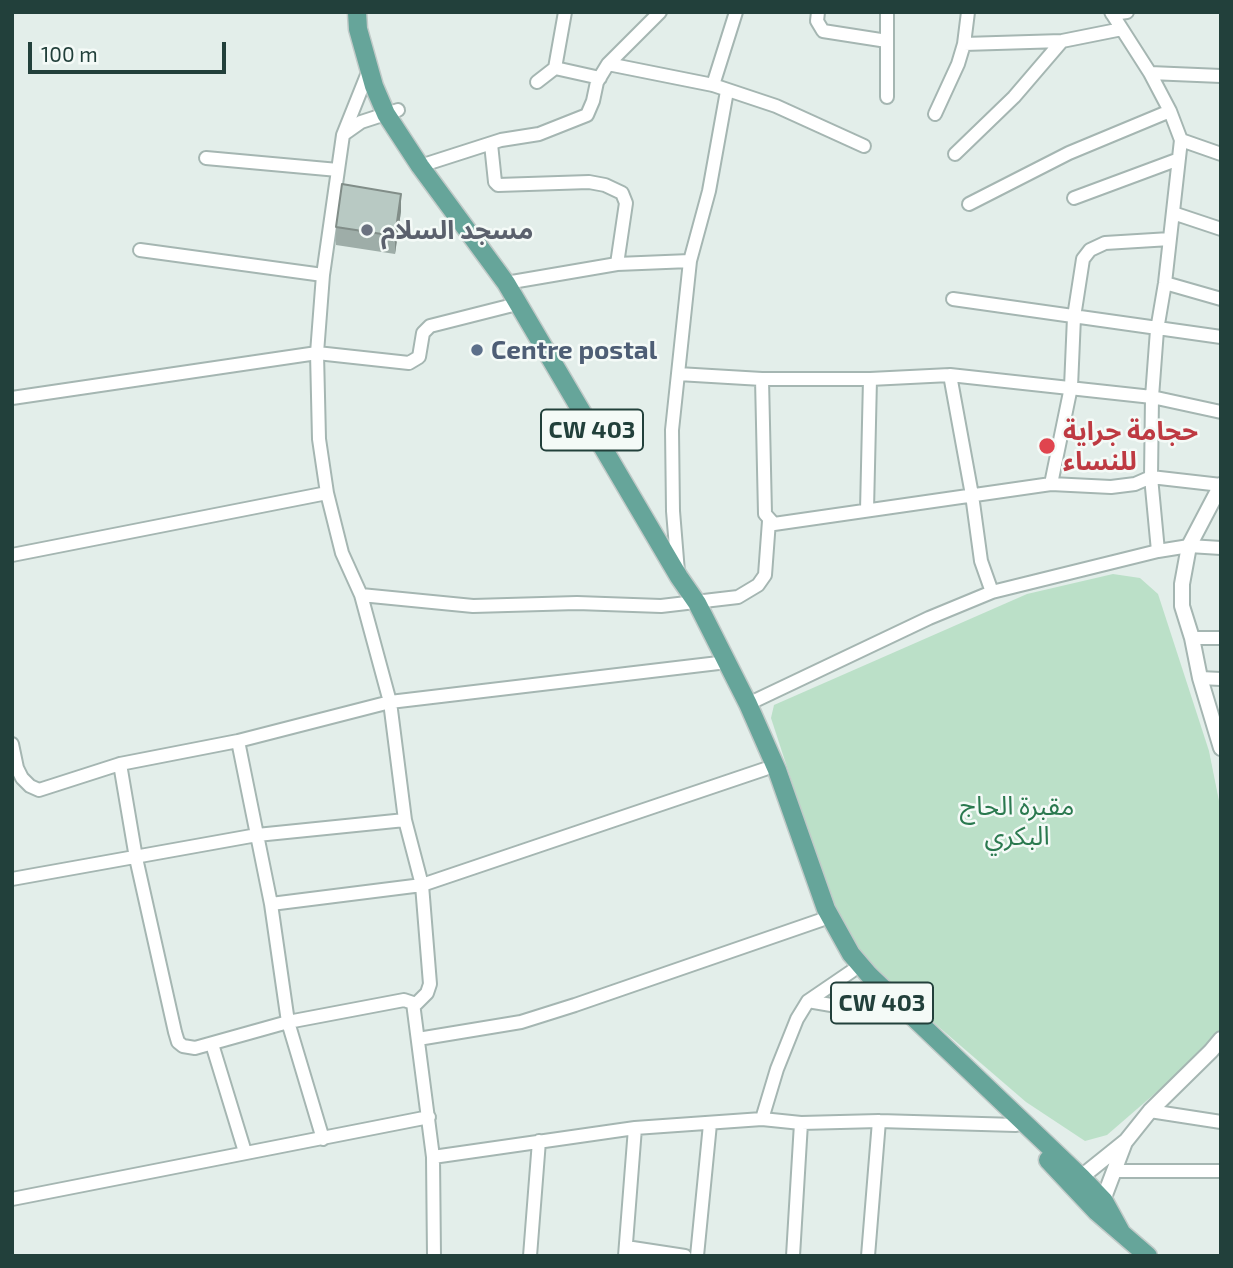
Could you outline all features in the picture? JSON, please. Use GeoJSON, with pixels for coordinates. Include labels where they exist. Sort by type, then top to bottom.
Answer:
{"type":"FeatureCollection","features":[{"type":"Feature","properties":{"kind":"main road","name":"CW 403"},"geometry":{"type":"LineString","coordinates":[[357,12],[358,29],[372,63]]}},
{"type":"Feature","properties":{"kind":"main road","name":"CW 403"},"geometry":{"type":"LineString","coordinates":[[367,12],[374,86],[392,112],[420,166],[506,283],[679,577],[697,603],[748,704],[777,770],[826,909],[851,954],[1076,1181],[1121,1232],[1148,1256]]}},
{"type":"Feature","properties":{"kind":"main road","name":"CW 403"},"geometry":{"type":"LineString","coordinates":[[748,704],[765,769],[806,889],[852,971],[895,1016],[1076,1181]]}},
{"type":"Feature","properties":{"kind":"street"},"geometry":{"type":"LineString","coordinates":[[537,82],[555,68],[565,12]]}},
{"type":"Feature","properties":{"kind":"street"},"geometry":{"type":"LineString","coordinates":[[420,166],[501,140],[539,134],[587,115],[608,64],[660,12]]}},
{"type":"Feature","properties":{"kind":"street"},"geometry":{"type":"LineString","coordinates":[[713,85],[736,12]]}},
{"type":"Feature","properties":{"kind":"street"},"geometry":{"type":"LineString","coordinates":[[818,12],[817,21],[823,31],[887,41]]}},
{"type":"Feature","properties":{"kind":"street"},"geometry":{"type":"LineString","coordinates":[[887,12],[887,97]]}},
{"type":"Feature","properties":{"kind":"street"},"geometry":{"type":"LineString","coordinates":[[935,114],[951,83],[964,44],[968,12]]}},
{"type":"Feature","properties":{"kind":"street"},"geometry":{"type":"LineString","coordinates":[[1127,12],[1112,13],[1150,73],[1170,111],[1181,140],[1157,330],[1153,397],[1151,477],[1158,551]]}},
{"type":"Feature","properties":{"kind":"street"},"geometry":{"type":"LineString","coordinates":[[964,44],[1062,41],[1122,29]]}},
{"type":"Feature","properties":{"kind":"street"},"geometry":{"type":"LineString","coordinates":[[955,154],[1014,97],[1062,41]]}},
{"type":"Feature","properties":{"kind":"street"},"geometry":{"type":"LineString","coordinates":[[372,63],[343,135],[323,275],[317,353],[319,439],[327,493],[342,552],[361,595],[390,702],[405,820],[422,885],[430,984],[427,993],[414,1006]]}},
{"type":"Feature","properties":{"kind":"street"},"geometry":{"type":"LineString","coordinates":[[608,64],[713,85],[776,106],[864,146]]}},
{"type":"Feature","properties":{"kind":"street"},"geometry":{"type":"LineString","coordinates":[[555,68],[600,78]]}},
{"type":"Feature","properties":{"kind":"street"},"geometry":{"type":"LineString","coordinates":[[1150,73],[1221,76]]}},
{"type":"Feature","properties":{"kind":"street"},"geometry":{"type":"LineString","coordinates":[[679,577],[673,512],[672,429],[690,261],[709,191],[727,91]]}},
{"type":"Feature","properties":{"kind":"street"},"geometry":{"type":"LineString","coordinates":[[969,204],[1069,153],[1170,111]]}},
{"type":"Feature","properties":{"kind":"street"},"geometry":{"type":"LineString","coordinates":[[343,135],[361,121],[392,112]]}},
{"type":"Feature","properties":{"kind":"street"},"geometry":{"type":"LineString","coordinates":[[1181,140],[1221,154]]}},
{"type":"Feature","properties":{"kind":"street"},"geometry":{"type":"LineString","coordinates":[[491,144],[495,182],[498,185],[589,182],[605,185],[622,193],[626,203],[617,264]]}},
{"type":"Feature","properties":{"kind":"street"},"geometry":{"type":"LineString","coordinates":[[206,158],[338,170]]}},
{"type":"Feature","properties":{"kind":"street"},"geometry":{"type":"LineString","coordinates":[[1074,198],[1179,159]]}},
{"type":"Feature","properties":{"kind":"street"},"geometry":{"type":"LineString","coordinates":[[1172,213],[1221,229]]}},
{"type":"Feature","properties":{"kind":"street"},"geometry":{"type":"LineString","coordinates":[[1051,484],[1071,387],[1074,317],[1083,259],[1090,250],[1105,243],[1170,239]]}},
{"type":"Feature","properties":{"kind":"street"},"geometry":{"type":"LineString","coordinates":[[140,250],[323,275]]}},
{"type":"Feature","properties":{"kind":"street"},"geometry":{"type":"LineString","coordinates":[[506,283],[617,264],[690,261]]}},
{"type":"Feature","properties":{"kind":"street"},"geometry":{"type":"LineString","coordinates":[[1165,283],[1221,299]]}},
{"type":"Feature","properties":{"kind":"street"},"geometry":{"type":"LineString","coordinates":[[953,299],[1221,337]]}},
{"type":"Feature","properties":{"kind":"street"},"geometry":{"type":"LineString","coordinates":[[12,398],[317,353],[411,363],[419,357],[423,333],[430,326],[517,304]]}},
{"type":"Feature","properties":{"kind":"street"},"geometry":{"type":"LineString","coordinates":[[678,374],[762,379],[870,379],[950,375],[1153,397],[1221,411]]}},
{"type":"Feature","properties":{"kind":"street"},"geometry":{"type":"LineString","coordinates":[[950,375],[981,561],[992,592]]}},
{"type":"Feature","properties":{"kind":"street"},"geometry":{"type":"LineString","coordinates":[[762,379],[765,514],[774,524],[1051,484],[1111,487],[1135,484],[1151,477],[1221,485],[1214,513],[1189,546],[1184,567],[1182,606],[1221,748]]}},
{"type":"Feature","properties":{"kind":"street"},"geometry":{"type":"LineString","coordinates":[[867,510],[870,379]]}},
{"type":"Feature","properties":{"kind":"street"},"geometry":{"type":"LineString","coordinates":[[12,555],[327,493]]}},
{"type":"Feature","properties":{"kind":"street"},"geometry":{"type":"LineString","coordinates":[[361,595],[473,606],[577,603],[661,606],[738,597],[758,585],[765,575],[769,521]]}},
{"type":"Feature","properties":{"kind":"street"},"geometry":{"type":"LineString","coordinates":[[748,704],[929,618],[992,592],[1158,551],[1189,546],[1221,548]]}},
{"type":"Feature","properties":{"kind":"street"},"geometry":{"type":"LineString","coordinates":[[1192,638],[1221,638]]}},
{"type":"Feature","properties":{"kind":"street"},"geometry":{"type":"LineString","coordinates":[[12,744],[20,773],[25,782],[36,789],[120,764],[239,741],[390,702],[727,662]]}},
{"type":"Feature","properties":{"kind":"street"},"geometry":{"type":"LineString","coordinates":[[1200,678],[1221,679]]}},
{"type":"Feature","properties":{"kind":"street"},"geometry":{"type":"LineString","coordinates":[[239,741],[271,904],[288,1022],[323,1139]]}},
{"type":"Feature","properties":{"kind":"street"},"geometry":{"type":"LineString","coordinates":[[120,764],[136,858],[178,1042],[188,1048],[212,1044],[288,1022],[404,1000],[411,1001],[414,1006],[433,1157],[434,1256]]}},
{"type":"Feature","properties":{"kind":"street"},"geometry":{"type":"LineString","coordinates":[[271,904],[422,885],[765,769]]}},
{"type":"Feature","properties":{"kind":"street"},"geometry":{"type":"LineString","coordinates":[[12,879],[257,835],[405,820]]}},
{"type":"Feature","properties":{"kind":"street"},"geometry":{"type":"LineString","coordinates":[[418,1039],[521,1022],[821,920]]}},
{"type":"Feature","properties":{"kind":"street"},"geometry":{"type":"LineString","coordinates":[[762,1119],[789,1034],[808,1001],[852,971]]}},
{"type":"Feature","properties":{"kind":"street"},"geometry":{"type":"LineString","coordinates":[[808,1001],[895,1016]]}},
{"type":"Feature","properties":{"kind":"street"},"geometry":{"type":"LineString","coordinates":[[1076,1181],[1126,1141],[1150,1111],[1221,1039]]}},
{"type":"Feature","properties":{"kind":"street"},"geometry":{"type":"LineString","coordinates":[[212,1044],[245,1153]]}},
{"type":"Feature","properties":{"kind":"street"},"geometry":{"type":"LineString","coordinates":[[1150,1111],[1221,1122]]}},
{"type":"Feature","properties":{"kind":"street"},"geometry":{"type":"LineString","coordinates":[[12,1199],[429,1117]]}},
{"type":"Feature","properties":{"kind":"street"},"geometry":{"type":"LineString","coordinates":[[433,1157],[635,1128],[762,1119],[801,1123],[879,1121],[1016,1125]]}},
{"type":"Feature","properties":{"kind":"street"},"geometry":{"type":"LineString","coordinates":[[868,1256],[879,1121]]}},
{"type":"Feature","properties":{"kind":"street"},"geometry":{"type":"LineString","coordinates":[[793,1256],[801,1123]]}},
{"type":"Feature","properties":{"kind":"street"},"geometry":{"type":"LineString","coordinates":[[697,1256],[710,1124]]}},
{"type":"Feature","properties":{"kind":"street"},"geometry":{"type":"LineString","coordinates":[[635,1128],[626,1251],[685,1256]]}},
{"type":"Feature","properties":{"kind":"street"},"geometry":{"type":"LineString","coordinates":[[1101,1207],[1126,1141]]}},
{"type":"Feature","properties":{"kind":"street"},"geometry":{"type":"LineString","coordinates":[[530,1256],[539,1142]]}},
{"type":"Feature","properties":{"kind":"street"},"geometry":{"type":"LineString","coordinates":[[1115,1171],[1221,1171]]}},
{"type":"Feature","properties":{"kind":"green space","name":"مقبرة الحاج البكري"},"geometry":{"type":"Polygon","coordinates":[[[1113,574],[1140,578],[1158,594],[1209,751],[1221,811],[1221,1028],[1211,1045],[1107,1135],[1085,1141],[1026,1102],[868,966],[836,917],[771,718],[774,705],[1027,594],[1113,574]]]}},
{"type":"Feature","properties":{"kind":"building"},"geometry":{"type":"Polygon","coordinates":[[[342,184],[401,194],[395,236],[336,227],[342,184]]]}},
{"type":"Feature","properties":{"kind":"place","name":"مسجد السلام"},"geometry":{"type":"Point","coordinates":[367,230]}},
{"type":"Feature","properties":{"kind":"place","name":"Centre postal"},"geometry":{"type":"Point","coordinates":[477,350]}},
{"type":"Feature","properties":{"kind":"place","name":"حجامة جراية للنساء"},"geometry":{"type":"Point","coordinates":[1047,446]}}]}
